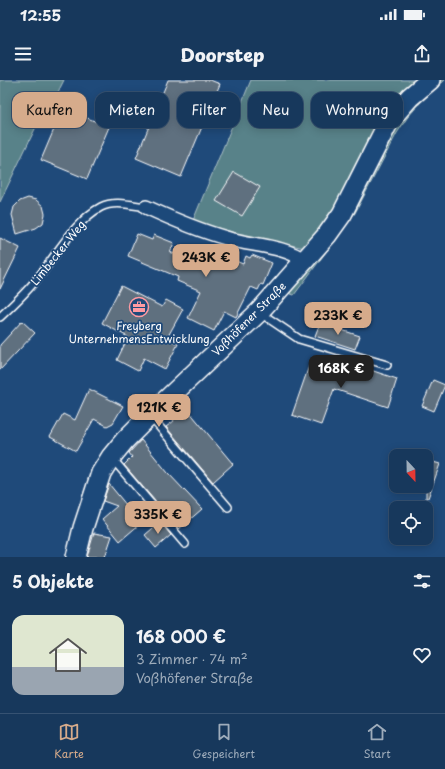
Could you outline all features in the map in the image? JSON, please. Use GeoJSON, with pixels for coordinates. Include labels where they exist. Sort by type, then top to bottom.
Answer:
{"type":"FeatureCollection","features":[{"type":"Feature","properties":{"kind":"street","name":"Voßhöfener Straße"},"geometry":{"type":"LineString","coordinates":[[76,557],[83,528],[102,473],[111,457],[125,440],[259,312],[305,260],[342,214],[390,121],[410,97],[430,80]]}},
{"type":"Feature","properties":{"kind":"street","name":"Limbecker Weg"},"geometry":{"type":"LineString","coordinates":[[146,207],[203,231],[249,244],[295,253],[305,260]]}},
{"type":"Feature","properties":{"kind":"lane","name":"Limbecker Weg"},"geometry":{"type":"LineString","coordinates":[[0,317],[39,277],[75,230],[87,217],[101,207],[115,203],[146,207]]}},
{"type":"Feature","properties":{"kind":"lane"},"geometry":{"type":"LineString","coordinates":[[259,312],[299,339],[387,365]]}},
{"type":"Feature","properties":{"kind":"lane"},"geometry":{"type":"LineString","coordinates":[[150,416],[228,507]]}},
{"type":"Feature","properties":{"kind":"lane"},"geometry":{"type":"LineString","coordinates":[[111,457],[185,544]]}},
{"type":"Feature","properties":{"kind":"green space"},"geometry":{"type":"Polygon","coordinates":[[[0,80],[64,80],[58,92],[12,92],[12,128],[35,128],[0,202],[0,80]]]}},
{"type":"Feature","properties":{"kind":"green space"},"geometry":{"type":"Polygon","coordinates":[[[251,80],[420,80],[403,106],[403,92],[311,92],[311,128],[389,128],[345,196],[305,248],[281,243],[257,242],[192,223],[231,128],[240,128],[240,107],[251,80]]]}},
{"type":"Feature","properties":{"kind":"green space"},"geometry":{"type":"Polygon","coordinates":[[[438,80],[445,80],[420,103],[403,124],[403,117],[438,80]]]}},
{"type":"Feature","properties":{"kind":"green space"},"geometry":{"type":"Polygon","coordinates":[[[394,128],[400,128],[355,213],[294,295],[285,292],[394,128]]]}},
{"type":"Feature","properties":{"kind":"building"},"geometry":{"type":"Polygon","coordinates":[[[168,80],[210,80],[220,84],[217,92],[177,92],[177,128],[202,128],[181,177],[136,158],[148,128],[169,128],[169,92],[163,92],[168,80]]]}},
{"type":"Feature","properties":{"kind":"building"},"geometry":{"type":"Polygon","coordinates":[[[87,118],[95,121],[95,128],[109,128],[87,179],[41,160],[55,128],[87,128],[87,118]]]}},
{"type":"Feature","properties":{"kind":"building"},"geometry":{"type":"Polygon","coordinates":[[[234,172],[260,187],[242,216],[216,201],[234,172]]]}},
{"type":"Feature","properties":{"kind":"building"},"geometry":{"type":"Polygon","coordinates":[[[28,198],[36,200],[43,206],[45,214],[43,223],[36,228],[17,234],[12,215],[14,207],[20,201],[28,198]]]}},
{"type":"Feature","properties":{"kind":"building"},"geometry":{"type":"Polygon","coordinates":[[[137,234],[152,240],[154,235],[174,243],[170,252],[209,269],[216,253],[243,264],[246,256],[250,258],[252,255],[272,263],[263,285],[261,284],[258,290],[251,287],[236,317],[224,311],[214,331],[188,318],[201,291],[177,281],[178,277],[128,256],[137,234]]]}},
{"type":"Feature","properties":{"kind":"building"},"geometry":{"type":"Polygon","coordinates":[[[0,238],[20,248],[0,289],[0,238]]]}},
{"type":"Feature","properties":{"kind":"building"},"geometry":{"type":"Polygon","coordinates":[[[121,286],[162,307],[166,300],[183,309],[167,338],[178,344],[165,369],[144,358],[138,371],[117,360],[128,337],[102,323],[121,286]]]}},
{"type":"Feature","properties":{"kind":"building"},"geometry":{"type":"Polygon","coordinates":[[[22,321],[35,333],[0,370],[0,345],[22,321]]]}},
{"type":"Feature","properties":{"kind":"building"},"geometry":{"type":"Polygon","coordinates":[[[320,323],[360,336],[355,349],[315,336],[320,323]]]}},
{"type":"Feature","properties":{"kind":"building"},"geometry":{"type":"Polygon","coordinates":[[[341,360],[397,379],[388,407],[334,389],[321,425],[292,415],[309,366],[336,375],[341,360]]]}},
{"type":"Feature","properties":{"kind":"building"},"geometry":{"type":"Polygon","coordinates":[[[433,380],[445,385],[434,411],[422,406],[433,380]]]}},
{"type":"Feature","properties":{"kind":"building"},"geometry":{"type":"Polygon","coordinates":[[[89,389],[123,406],[113,423],[107,426],[94,419],[76,451],[50,437],[63,414],[75,420],[89,389]]]}},
{"type":"Feature","properties":{"kind":"building"},"geometry":{"type":"Polygon","coordinates":[[[183,404],[233,464],[213,482],[166,427],[174,421],[170,415],[183,404]]]}},
{"type":"Feature","properties":{"kind":"building"},"geometry":{"type":"Polygon","coordinates":[[[141,440],[168,473],[202,509],[179,529],[124,465],[132,457],[129,453],[141,440]]]}},
{"type":"Feature","properties":{"kind":"building"},"geometry":{"type":"Polygon","coordinates":[[[433,462],[440,464],[433,484],[433,462]]]}},
{"type":"Feature","properties":{"kind":"building"},"geometry":{"type":"Polygon","coordinates":[[[109,484],[141,523],[120,541],[102,519],[117,506],[103,501],[109,484]]]}},
{"type":"Feature","properties":{"kind":"building"},"geometry":{"type":"Polygon","coordinates":[[[426,493],[430,493],[428,498],[426,498],[426,493]]]}},
{"type":"Feature","properties":{"kind":"building"},"geometry":{"type":"Polygon","coordinates":[[[160,522],[171,535],[156,548],[145,535],[160,522]]]}},
{"type":"Feature","properties":{"kind":"building"},"geometry":{"type":"Polygon","coordinates":[[[94,533],[112,536],[105,557],[87,557],[94,533]]]}},
{"type":"Feature","properties":{"kind":"place","name":"Freyberg UnternehmensEntwicklung"},"geometry":{"type":"Point","coordinates":[139,307]}}]}
